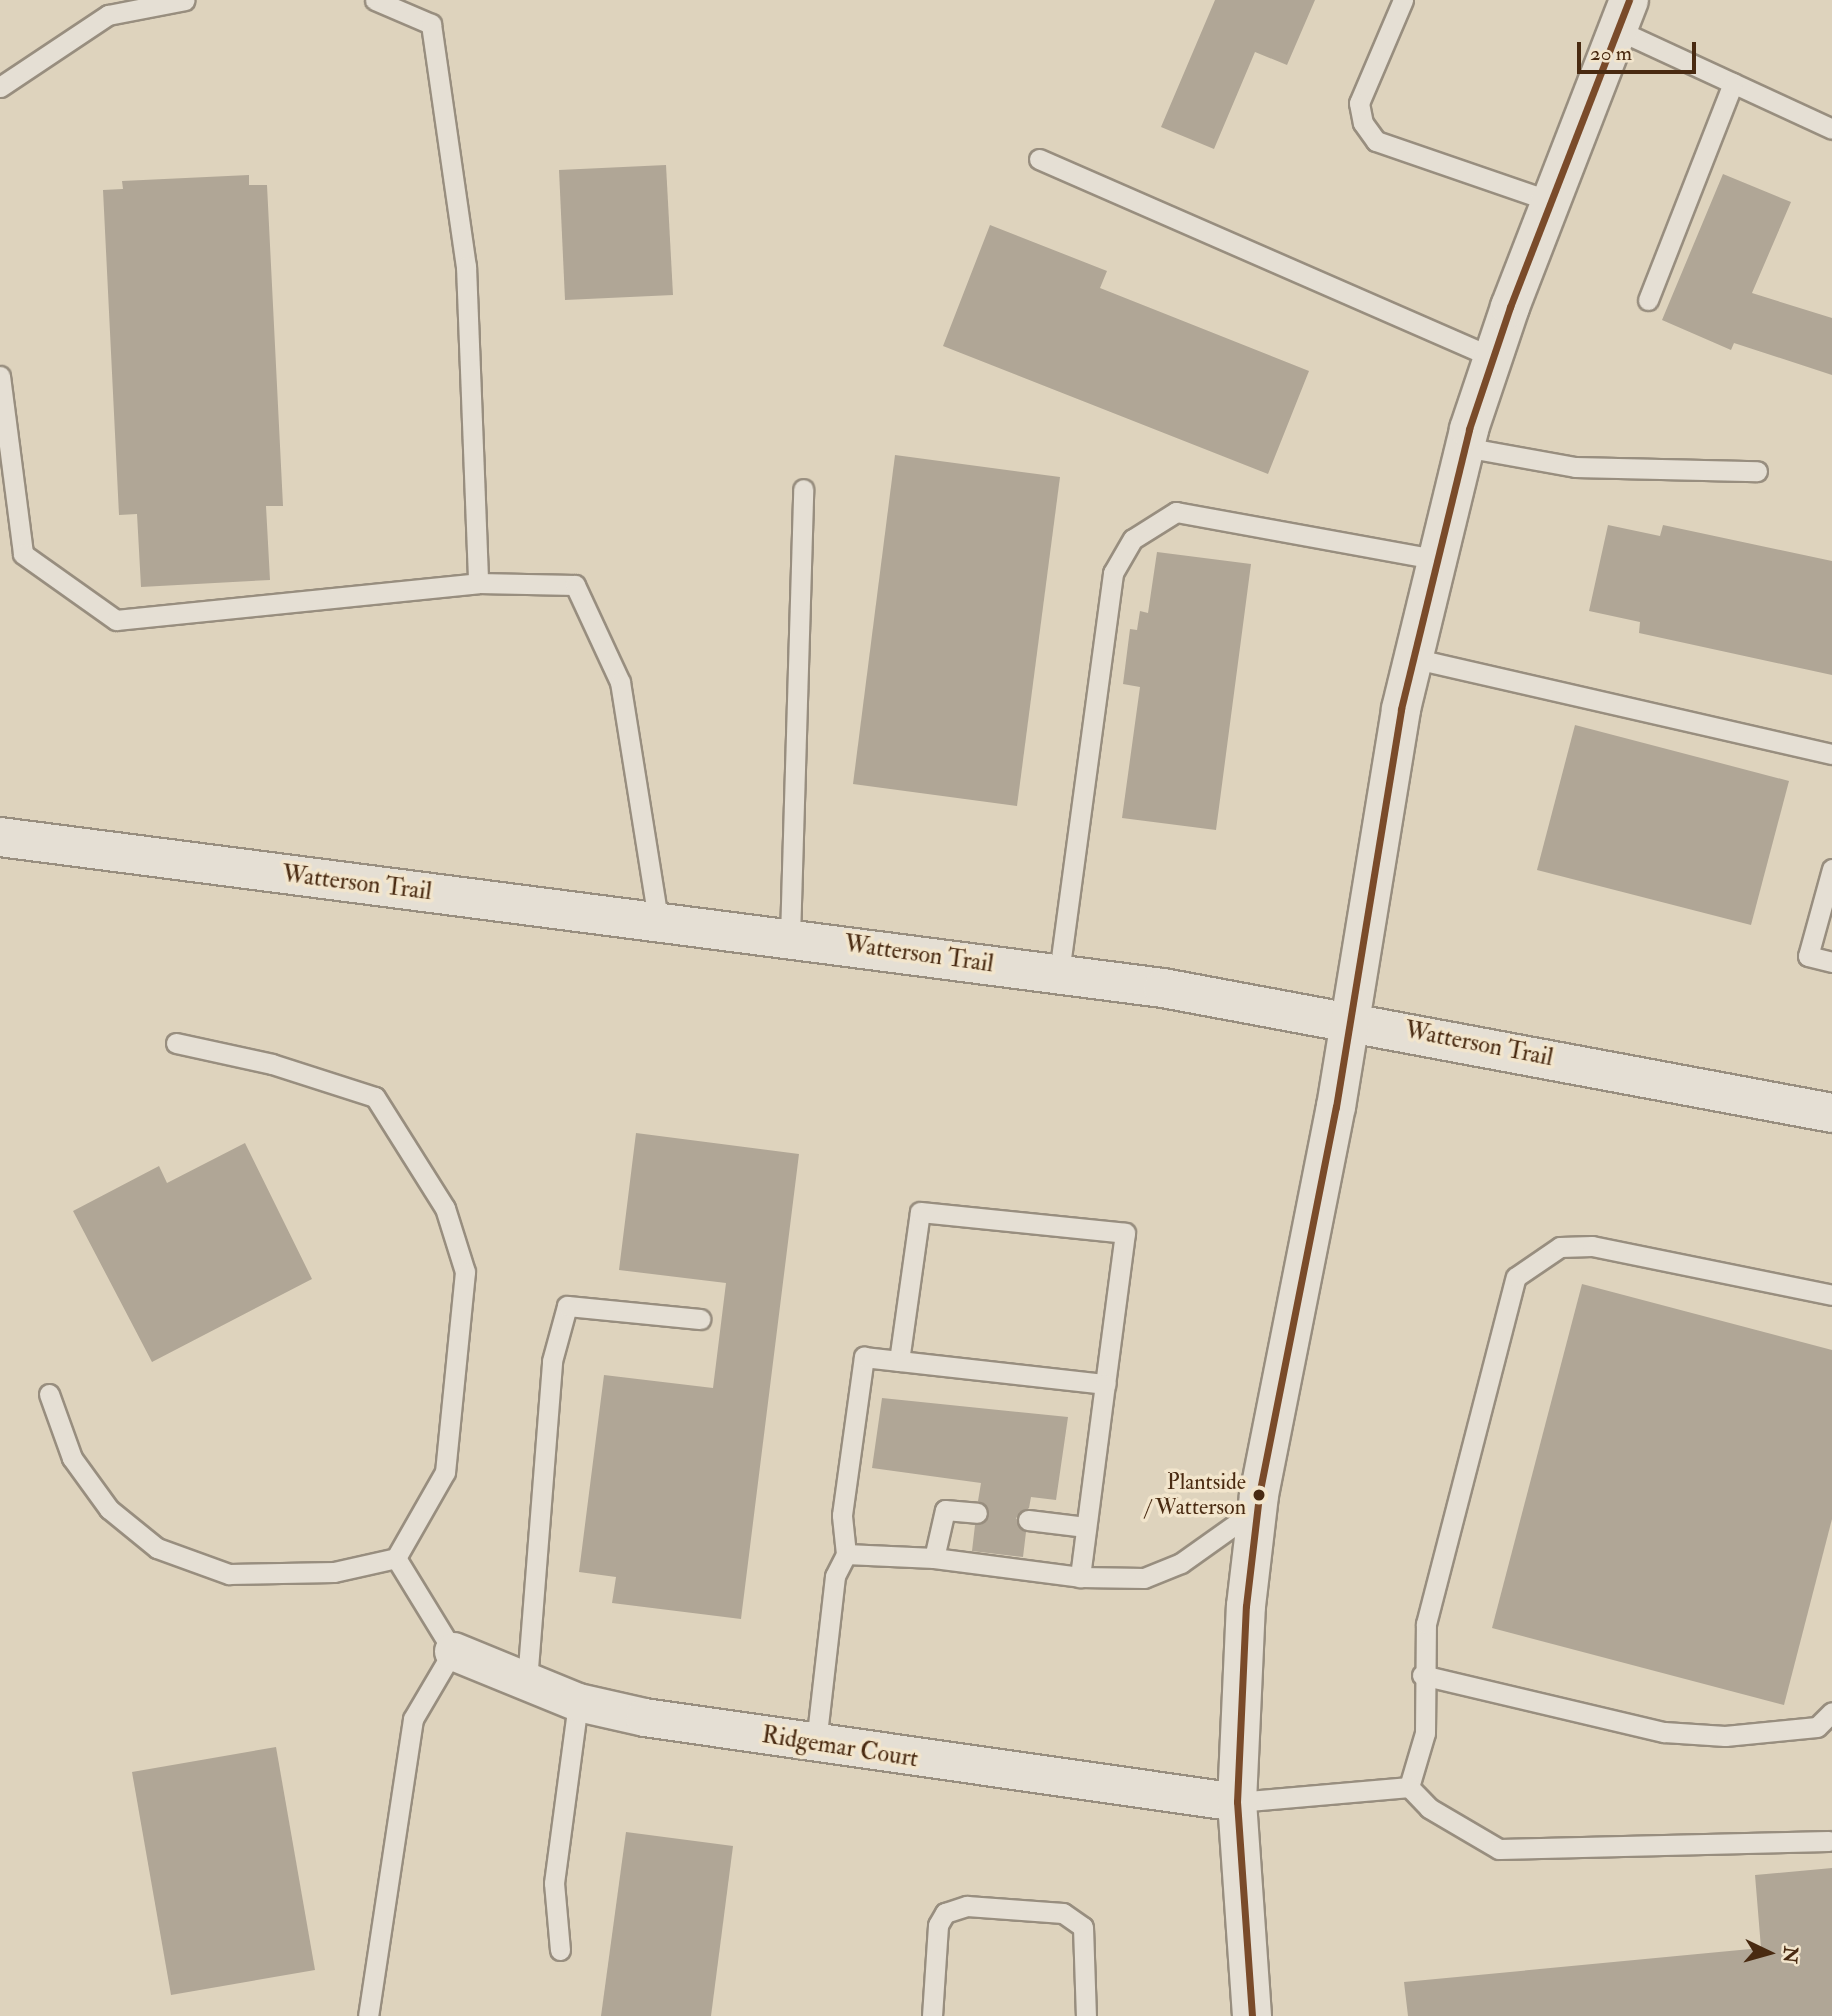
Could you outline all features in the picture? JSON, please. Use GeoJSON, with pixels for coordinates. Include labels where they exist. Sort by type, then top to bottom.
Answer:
{"type":"FeatureCollection","features":[{"type":"Feature","properties":{"kind":"street"},"geometry":{"type":"LineString","coordinates":[[1252,2016],[1237,1802],[1245,1606],[1257,1508],[1336,1107],[1346,1019],[1412,658],[1434,559],[1464,447],[1493,357],[1623,14]]}},
{"type":"Feature","properties":{"kind":"street","name":"Watterson Trail"},"geometry":{"type":"LineString","coordinates":[[0,837],[790,936],[1059,973],[1346,1019],[1832,1113]]}},
{"type":"Feature","properties":{"kind":"street","name":"Ridgemar Court"},"geometry":{"type":"LineString","coordinates":[[453,1651],[578,1702],[816,1743],[1237,1802]]}},
{"type":"Feature","properties":{"kind":"lane"},"geometry":{"type":"LineString","coordinates":[[0,87],[108,15],[185,0]]}},
{"type":"Feature","properties":{"kind":"lane"},"geometry":{"type":"LineString","coordinates":[[375,0],[431,24],[466,266],[478,583]]}},
{"type":"Feature","properties":{"kind":"lane"},"geometry":{"type":"LineString","coordinates":[[1403,0],[1359,103],[1363,123],[1376,141],[1550,201]]}},
{"type":"Feature","properties":{"kind":"lane"},"geometry":{"type":"LineString","coordinates":[[1623,14],[1733,83],[1832,129]]}},
{"type":"Feature","properties":{"kind":"lane"},"geometry":{"type":"LineString","coordinates":[[1648,300],[1733,83]]}},
{"type":"Feature","properties":{"kind":"lane"},"geometry":{"type":"LineString","coordinates":[[1039,159],[1493,357]]}},
{"type":"Feature","properties":{"kind":"lane"},"geometry":{"type":"LineString","coordinates":[[0,376],[23,554],[116,620],[478,583],[575,586],[620,682],[658,920]]}},
{"type":"Feature","properties":{"kind":"lane"},"geometry":{"type":"LineString","coordinates":[[1464,447],[1575,467],[1757,471]]}},
{"type":"Feature","properties":{"kind":"lane"},"geometry":{"type":"LineString","coordinates":[[790,936],[803,489]]}},
{"type":"Feature","properties":{"kind":"lane"},"geometry":{"type":"LineString","coordinates":[[1059,973],[1112,573],[1133,539],[1176,512],[1434,559]]}},
{"type":"Feature","properties":{"kind":"lane"},"geometry":{"type":"LineString","coordinates":[[1412,658],[1832,754]]}},
{"type":"Feature","properties":{"kind":"lane"},"geometry":{"type":"LineString","coordinates":[[1832,869],[1808,956],[1832,962]]}},
{"type":"Feature","properties":{"kind":"lane"},"geometry":{"type":"LineString","coordinates":[[49,1394],[72,1458],[109,1509],[157,1548],[229,1574],[334,1572],[396,1558],[445,1472],[465,1272],[445,1208],[375,1097],[272,1064],[176,1044]]}},
{"type":"Feature","properties":{"kind":"lane"},"geometry":{"type":"LineString","coordinates":[[899,1361],[920,1212],[1125,1233],[1080,1577]]}},
{"type":"Feature","properties":{"kind":"lane"},"geometry":{"type":"LineString","coordinates":[[1409,1787],[1425,1733],[1422,1675],[1426,1624],[1516,1278],[1560,1247],[1592,1246],[1832,1295]]}},
{"type":"Feature","properties":{"kind":"lane"},"geometry":{"type":"LineString","coordinates":[[527,1681],[552,1361],[567,1306],[700,1319]]}},
{"type":"Feature","properties":{"kind":"lane"},"geometry":{"type":"LineString","coordinates":[[816,1743],[835,1576],[846,1554],[842,1515],[864,1357],[1105,1384]]}},
{"type":"Feature","properties":{"kind":"lane"},"geometry":{"type":"LineString","coordinates":[[846,1554],[934,1558],[1080,1577],[1144,1578],[1181,1563],[1257,1508]]}},
{"type":"Feature","properties":{"kind":"lane"},"geometry":{"type":"LineString","coordinates":[[934,1558],[945,1510],[977,1513]]}},
{"type":"Feature","properties":{"kind":"lane"},"geometry":{"type":"LineString","coordinates":[[1028,1520],[1086,1527]]}},
{"type":"Feature","properties":{"kind":"lane"},"geometry":{"type":"LineString","coordinates":[[368,2016],[413,1719],[453,1651],[410,1588],[396,1558]]}},
{"type":"Feature","properties":{"kind":"lane"},"geometry":{"type":"LineString","coordinates":[[1422,1675],[1664,1732],[1725,1736],[1817,1727],[1832,1712]]}},
{"type":"Feature","properties":{"kind":"lane"},"geometry":{"type":"LineString","coordinates":[[560,1950],[554,1883],[578,1702]]}},
{"type":"Feature","properties":{"kind":"lane"},"geometry":{"type":"LineString","coordinates":[[1237,1802],[1409,1787]]}},
{"type":"Feature","properties":{"kind":"lane"},"geometry":{"type":"LineString","coordinates":[[1409,1787],[1429,1808],[1499,1849],[1829,1841]]}},
{"type":"Feature","properties":{"kind":"lane"},"geometry":{"type":"LineString","coordinates":[[932,2016],[938,1925],[945,1913],[967,1906],[1063,1913],[1083,1927],[1086,2016]]}},
{"type":"Feature","properties":{"kind":"building"},"geometry":{"type":"Polygon","coordinates":[[[1215,0],[1315,0],[1287,65],[1255,52],[1214,149],[1161,127],[1215,0]]]}},
{"type":"Feature","properties":{"kind":"building"},"geometry":{"type":"Polygon","coordinates":[[[666,165],[673,295],[565,300],[559,170],[666,165]]]}},
{"type":"Feature","properties":{"kind":"building"},"geometry":{"type":"Polygon","coordinates":[[[1723,174],[1791,202],[1752,293],[1832,318],[1832,375],[1734,343],[1731,350],[1662,320],[1723,174]]]}},
{"type":"Feature","properties":{"kind":"building"},"geometry":{"type":"Polygon","coordinates":[[[249,175],[249,185],[267,185],[283,506],[266,506],[270,580],[141,587],[137,514],[119,515],[103,190],[123,189],[122,181],[249,175]]]}},
{"type":"Feature","properties":{"kind":"building"},"geometry":{"type":"Polygon","coordinates":[[[990,225],[1107,271],[1100,288],[1309,371],[1268,474],[943,346],[990,225]]]}},
{"type":"Feature","properties":{"kind":"building"},"geometry":{"type":"Polygon","coordinates":[[[895,455],[1060,477],[1017,806],[853,784],[895,455]]]}},
{"type":"Feature","properties":{"kind":"building"},"geometry":{"type":"Polygon","coordinates":[[[1608,525],[1660,536],[1663,525],[1832,561],[1832,675],[1639,633],[1640,622],[1589,611],[1608,525]]]}},
{"type":"Feature","properties":{"kind":"building"},"geometry":{"type":"Polygon","coordinates":[[[1157,552],[1251,564],[1216,830],[1122,818],[1140,687],[1123,684],[1130,629],[1137,630],[1140,611],[1148,613],[1157,552]]]}},
{"type":"Feature","properties":{"kind":"building"},"geometry":{"type":"Polygon","coordinates":[[[1575,725],[1789,781],[1751,925],[1537,870],[1575,725]]]}},
{"type":"Feature","properties":{"kind":"building"},"geometry":{"type":"Polygon","coordinates":[[[636,1133],[799,1154],[741,1619],[612,1603],[616,1577],[579,1572],[604,1375],[713,1388],[726,1283],[619,1270],[636,1133]]]}},
{"type":"Feature","properties":{"kind":"building"},"geometry":{"type":"Polygon","coordinates":[[[245,1143],[312,1279],[152,1362],[73,1211],[159,1166],[167,1183],[245,1143]]]}},
{"type":"Feature","properties":{"kind":"building"},"geometry":{"type":"Polygon","coordinates":[[[1582,1284],[1832,1350],[1832,1519],[1784,1705],[1492,1628],[1582,1284]]]}},
{"type":"Feature","properties":{"kind":"building"},"geometry":{"type":"Polygon","coordinates":[[[882,1398],[1068,1417],[1056,1500],[1031,1497],[1029,1508],[1016,1518],[1026,1532],[1023,1557],[972,1551],[975,1525],[989,1515],[978,1501],[981,1483],[872,1468],[882,1398]]]}},
{"type":"Feature","properties":{"kind":"building"},"geometry":{"type":"Polygon","coordinates":[[[276,1747],[315,1970],[171,1995],[132,1772],[276,1747]]]}},
{"type":"Feature","properties":{"kind":"building"},"geometry":{"type":"Polygon","coordinates":[[[626,1832],[733,1846],[711,2016],[601,2016],[626,1832]]]}},
{"type":"Feature","properties":{"kind":"building"},"geometry":{"type":"Polygon","coordinates":[[[1832,1868],[1832,2016],[1408,2016],[1404,1982],[1761,1948],[1755,1875],[1832,1868]]]}},
{"type":"Feature","properties":{"kind":"transit line"},"geometry":{"type":"LineString","coordinates":[[1252,2016],[1237,1802],[1246,1606],[1259,1495],[1336,1107],[1401,709],[1469,429],[1510,307],[1629,0]]}},
{"type":"Feature","properties":{"kind":"place","name":"Plantside / Watterson"},"geometry":{"type":"Point","coordinates":[1259,1495]}}]}
